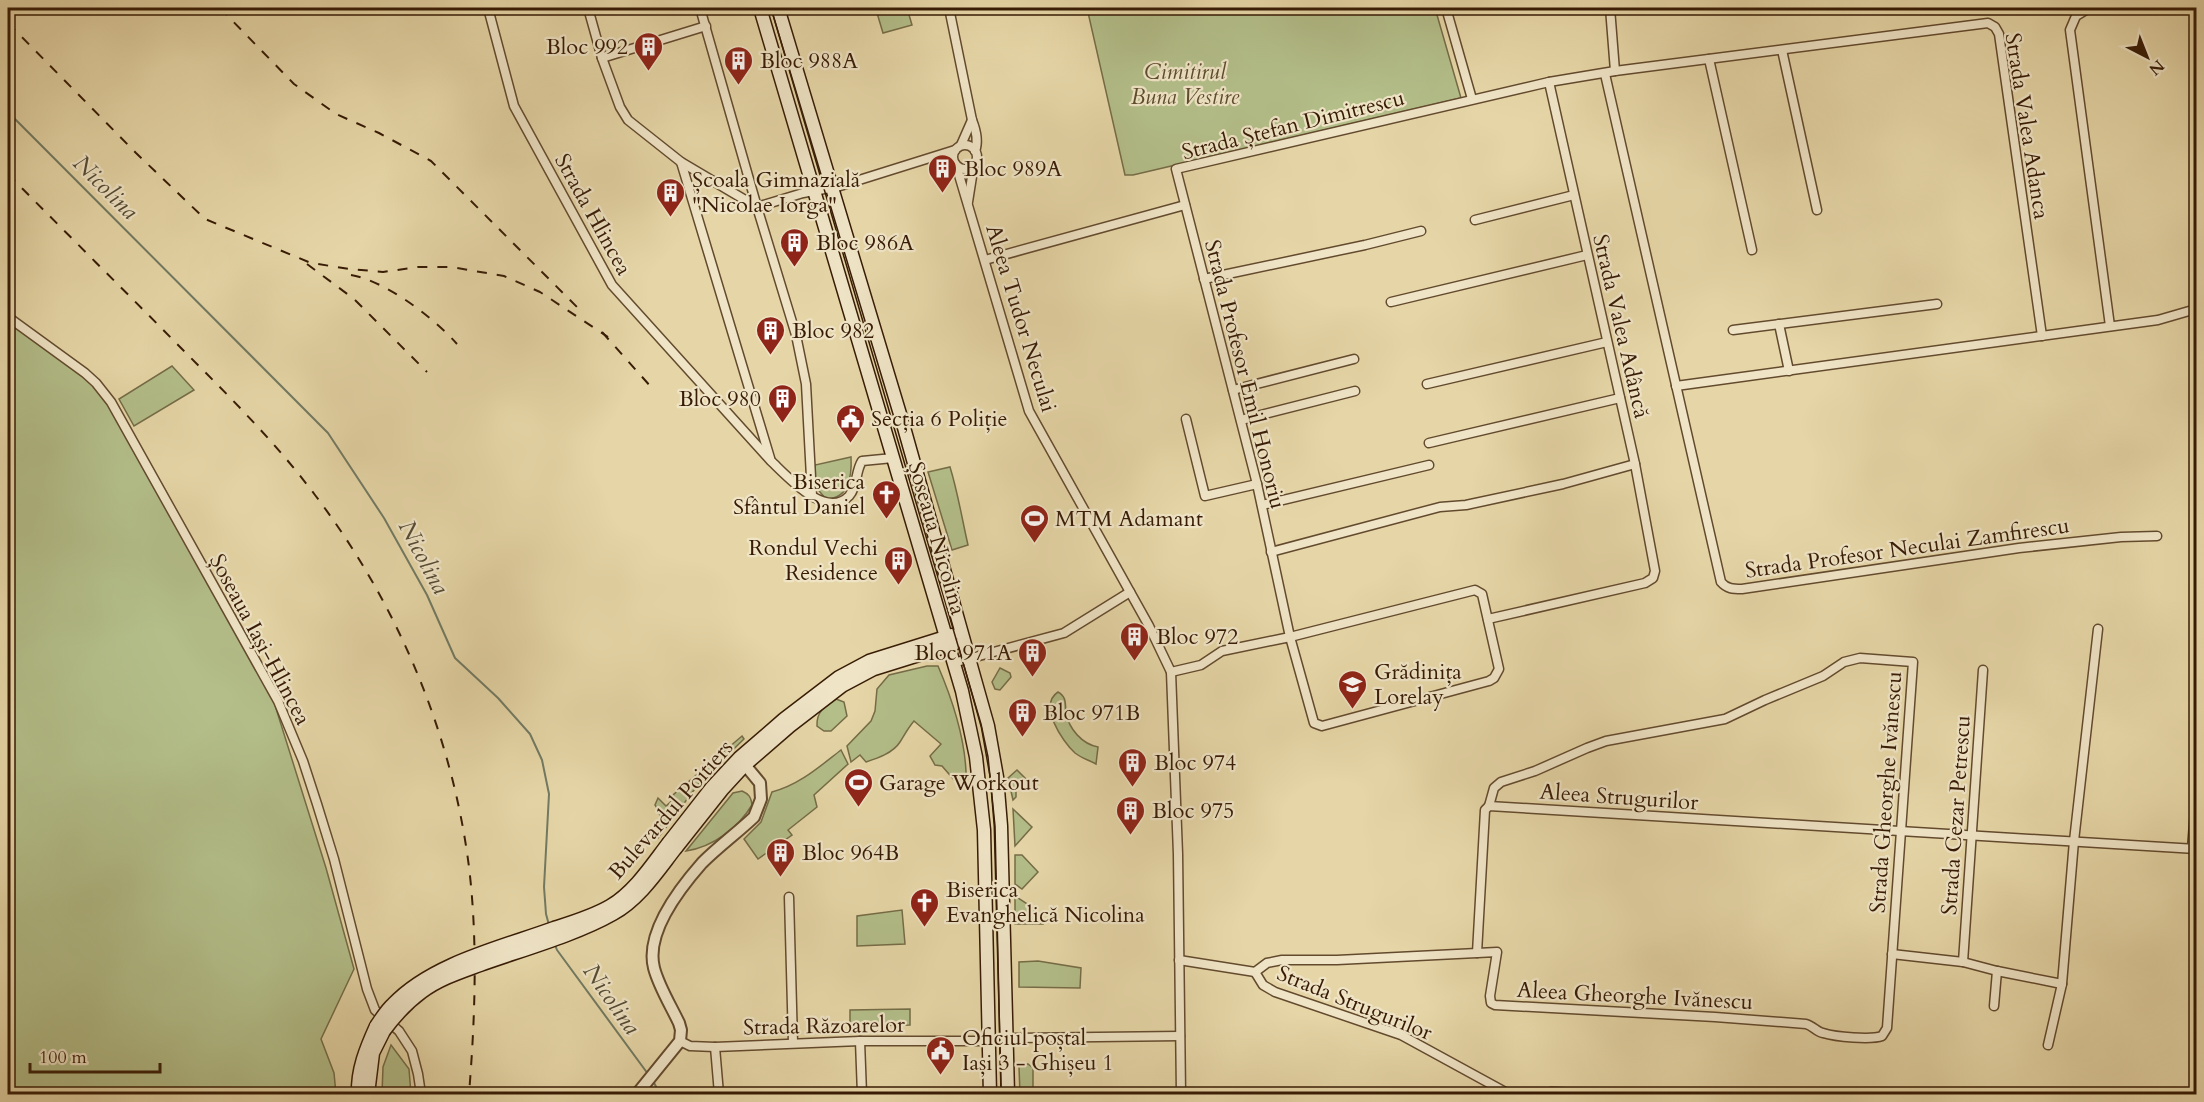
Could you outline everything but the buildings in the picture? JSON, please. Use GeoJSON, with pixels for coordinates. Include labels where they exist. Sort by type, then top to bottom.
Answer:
{"type":"FeatureCollection","features":[{"type":"Feature","properties":{"kind":"main road","name":"Șoseaua Nicolina"},"geometry":{"type":"LineString","coordinates":[[760,8],[971,731],[982,804],[990,1095]]}},
{"type":"Feature","properties":{"kind":"main road","name":"Șoseaua Nicolina"},"geometry":{"type":"LineString","coordinates":[[778,8],[964,636],[988,726],[999,792],[1008,1095]]}},
{"type":"Feature","properties":{"kind":"main road","name":"Bulevardul Poitiers"},"geometry":{"type":"LineString","coordinates":[[358,1095],[364,1051],[393,1004],[418,983],[444,969],[586,917],[610,905],[627,892],[673,845],[712,787],[742,762],[784,719],[838,677],[869,661],[964,636]]}},
{"type":"Feature","properties":{"kind":"main road","name":"Bulevardul Poitiers"},"geometry":{"type":"LineString","coordinates":[[368,1095],[373,1053],[380,1028]]}},
{"type":"Feature","properties":{"kind":"street","name":"Strada Hlincea"},"geometry":{"type":"LineString","coordinates":[[488,8],[514,106],[612,285],[771,461],[812,496],[832,505],[840,502],[849,496],[855,487],[856,471],[862,461],[893,458]]}},
{"type":"Feature","properties":{"kind":"street"},"geometry":{"type":"LineString","coordinates":[[588,8],[602,58],[620,107],[628,120],[681,162],[756,207],[832,188],[968,145],[975,151]]}},
{"type":"Feature","properties":{"kind":"street"},"geometry":{"type":"LineString","coordinates":[[700,8],[800,355],[806,384],[812,496]]}},
{"type":"Feature","properties":{"kind":"street","name":"Aleea Tudor Neculai"},"geometry":{"type":"LineString","coordinates":[[948,8],[977,141],[968,203]]}},
{"type":"Feature","properties":{"kind":"street"},"geometry":{"type":"LineString","coordinates":[[1446,8],[1472,99]]}},
{"type":"Feature","properties":{"kind":"street"},"geometry":{"type":"LineString","coordinates":[[1610,8],[1615,71]]}},
{"type":"Feature","properties":{"kind":"street"},"geometry":{"type":"LineString","coordinates":[[2088,8],[2076,16],[2070,30],[2110,326]]}},
{"type":"Feature","properties":{"kind":"street","name":"Strada Valea Adanca"},"geometry":{"type":"LineString","coordinates":[[1549,82],[1615,71],[1984,23],[1995,27],[1999,34],[2042,336]]}},
{"type":"Feature","properties":{"kind":"street"},"geometry":{"type":"LineString","coordinates":[[602,58],[706,26]]}},
{"type":"Feature","properties":{"kind":"street"},"geometry":{"type":"LineString","coordinates":[[1782,50],[1817,210]]}},
{"type":"Feature","properties":{"kind":"street"},"geometry":{"type":"LineString","coordinates":[[1709,59],[1752,250]]}},
{"type":"Feature","properties":{"kind":"street","name":"Strada Profesor Neculai Zamfirescu"},"geometry":{"type":"LineString","coordinates":[[1605,74],[1721,582],[1724,586],[1731,589],[1742,589],[2019,548],[2121,537],[2157,536]]}},
{"type":"Feature","properties":{"kind":"street","name":"Strada Ștefan Dimitrescu"},"geometry":{"type":"LineString","coordinates":[[1185,205],[1176,169],[1549,82]]}},
{"type":"Feature","properties":{"kind":"street","name":"Strada Valea Adâncă"},"geometry":{"type":"LineString","coordinates":[[1488,619],[1644,583],[1653,578],[1655,571],[1635,464],[1549,82]]}},
{"type":"Feature","properties":{"kind":"street","name":"Aleea Tudor Neculai"},"geometry":{"type":"LineString","coordinates":[[972,120],[958,148],[955,162],[1029,411],[1149,626],[1171,672],[1181,1094]]}},
{"type":"Feature","properties":{"kind":"street"},"geometry":{"type":"LineString","coordinates":[[934,156],[966,168],[974,164]]}},
{"type":"Feature","properties":{"kind":"street"},"geometry":{"type":"LineString","coordinates":[[681,162],[771,461]]}},
{"type":"Feature","properties":{"kind":"street"},"geometry":{"type":"LineString","coordinates":[[1475,220],[1574,195]]}},
{"type":"Feature","properties":{"kind":"street"},"geometry":{"type":"LineString","coordinates":[[985,260],[1185,205]]}},
{"type":"Feature","properties":{"kind":"street","name":"Strada Profesor Emil Honoriu"},"geometry":{"type":"LineString","coordinates":[[1185,205],[1257,484],[1290,637],[1314,723],[1322,726],[1494,678],[1498,673],[1499,664],[1488,619]]}},
{"type":"Feature","properties":{"kind":"street"},"geometry":{"type":"LineString","coordinates":[[1204,279],[1421,231]]}},
{"type":"Feature","properties":{"kind":"street"},"geometry":{"type":"LineString","coordinates":[[1391,302],[1587,255]]}},
{"type":"Feature","properties":{"kind":"street"},"geometry":{"type":"LineString","coordinates":[[1732,330],[1937,304]]}},
{"type":"Feature","properties":{"kind":"street"},"geometry":{"type":"LineString","coordinates":[[1676,386],[2158,320],[2196,309]]}},
{"type":"Feature","properties":{"kind":"street","name":"Șoseaua Iași-Hlincea"},"geometry":{"type":"LineString","coordinates":[[8,317],[85,373],[111,402],[278,701],[303,761],[322,821],[367,989],[375,1010],[399,1031],[412,1051],[420,1095]]}},
{"type":"Feature","properties":{"kind":"street"},"geometry":{"type":"LineString","coordinates":[[1779,324],[1789,371]]}},
{"type":"Feature","properties":{"kind":"street"},"geometry":{"type":"LineString","coordinates":[[1427,384],[1607,342]]}},
{"type":"Feature","properties":{"kind":"street"},"geometry":{"type":"LineString","coordinates":[[1233,390],[1354,359]]}},
{"type":"Feature","properties":{"kind":"street"},"geometry":{"type":"LineString","coordinates":[[1240,420],[1355,391]]}},
{"type":"Feature","properties":{"kind":"street"},"geometry":{"type":"LineString","coordinates":[[1429,443],[1620,398]]}},
{"type":"Feature","properties":{"kind":"street"},"geometry":{"type":"LineString","coordinates":[[1186,419],[1205,496],[1257,484]]}},
{"type":"Feature","properties":{"kind":"street"},"geometry":{"type":"LineString","coordinates":[[1271,552],[1440,507],[1466,506],[1563,484],[1635,464]]}},
{"type":"Feature","properties":{"kind":"street"},"geometry":{"type":"LineString","coordinates":[[1262,506],[1429,465]]}},
{"type":"Feature","properties":{"kind":"street"},"geometry":{"type":"LineString","coordinates":[[1171,672],[1201,666],[1222,651],[1290,637],[1472,591],[1479,591],[1482,594],[1488,619]]}},
{"type":"Feature","properties":{"kind":"street"},"geometry":{"type":"LineString","coordinates":[[953,663],[1064,633],[1130,592]]}},
{"type":"Feature","properties":{"kind":"street"},"geometry":{"type":"LineString","coordinates":[[2048,1045],[2062,984],[2074,841],[2098,629]]}},
{"type":"Feature","properties":{"kind":"street","name":"Strada Gheorghe Ivănescu"},"geometry":{"type":"LineString","coordinates":[[1489,806],[1494,789],[1501,782],[1535,771],[1606,741],[1725,719],[1823,676],[1844,663],[1860,658],[1913,662],[1887,1029],[1882,1036],[1873,1038],[1826,1034]]}},
{"type":"Feature","properties":{"kind":"street","name":"Strada Cezar Petrescu"},"geometry":{"type":"LineString","coordinates":[[1964,962],[1983,670]]}},
{"type":"Feature","properties":{"kind":"street"},"geometry":{"type":"LineString","coordinates":[[637,1095],[680,1041],[679,1023],[654,969],[654,942],[658,929],[693,874],[748,823],[759,808],[760,783],[742,762]]}},
{"type":"Feature","properties":{"kind":"street"},"geometry":{"type":"LineString","coordinates":[[2194,849],[2196,799]]}},
{"type":"Feature","properties":{"kind":"street"},"geometry":{"type":"LineString","coordinates":[[1179,960],[1255,972],[1267,963],[1282,960],[1337,960],[1477,953],[1485,810],[1489,806]]}},
{"type":"Feature","properties":{"kind":"street","name":"Aleea Strugurilor"},"geometry":{"type":"LineString","coordinates":[[1489,806],[2194,849]]}},
{"type":"Feature","properties":{"kind":"street"},"geometry":{"type":"LineString","coordinates":[[789,897],[793,1043]]}},
{"type":"Feature","properties":{"kind":"street","name":"Aleea Gheorghe Ivănescu"},"geometry":{"type":"LineString","coordinates":[[1477,953],[1497,952],[1490,996],[1491,1003],[1495,1005],[1806,1024],[1826,1034]]}},
{"type":"Feature","properties":{"kind":"street"},"geometry":{"type":"LineString","coordinates":[[1892,954],[1964,962],[1997,972],[2062,984]]}},
{"type":"Feature","properties":{"kind":"street","name":"Strada Strugurilor"},"geometry":{"type":"LineString","coordinates":[[1255,972],[1263,985],[1275,992],[1401,1035],[1509,1095]]}},
{"type":"Feature","properties":{"kind":"street"},"geometry":{"type":"LineString","coordinates":[[1994,1006],[1997,972]]}},
{"type":"Feature","properties":{"kind":"street","name":"Strada Răzoarelor"},"geometry":{"type":"LineString","coordinates":[[680,1041],[690,1046],[716,1047],[860,1041],[1180,1036]]}},
{"type":"Feature","properties":{"kind":"street"},"geometry":{"type":"LineString","coordinates":[[860,1041],[862,1095]]}},
{"type":"Feature","properties":{"kind":"street"},"geometry":{"type":"LineString","coordinates":[[716,1047],[719,1095]]}},
{"type":"Feature","properties":{"kind":"street"},"geometry":{"type":"LineString","coordinates":[[1548,1095],[1551,1092],[1613,1095]]}},
{"type":"Feature","properties":{"kind":"street"},"geometry":{"type":"LineString","coordinates":[[1076,1095],[1181,1094]]}},
{"type":"Feature","properties":{"kind":"green space"},"geometry":{"type":"Polygon","coordinates":[[[907,8],[912,25],[883,33],[877,13],[907,8]]]}},
{"type":"Feature","properties":{"kind":"green space","name":"Cimitirul Buna Vestire"},"geometry":{"type":"Polygon","coordinates":[[[1087,8],[1435,8],[1461,98],[1125,175],[1087,8]]]}},
{"type":"Feature","properties":{"kind":"green space"},"geometry":{"type":"Polygon","coordinates":[[[8,320],[99,386],[274,702],[326,868],[354,969],[321,1039],[334,1073],[336,1094],[8,1094],[8,320]]]}},
{"type":"Feature","properties":{"kind":"green space"},"geometry":{"type":"Polygon","coordinates":[[[172,366],[194,390],[134,426],[119,399],[172,366]]]}},
{"type":"Feature","properties":{"kind":"green space"},"geometry":{"type":"Polygon","coordinates":[[[851,457],[848,485],[840,495],[826,499],[814,485],[815,465],[851,457]]]}},
{"type":"Feature","properties":{"kind":"green space"},"geometry":{"type":"Polygon","coordinates":[[[950,467],[968,545],[952,550],[928,472],[950,467]]]}},
{"type":"Feature","properties":{"kind":"green space"},"geometry":{"type":"Polygon","coordinates":[[[927,666],[938,666],[954,709],[965,757],[966,787],[961,788],[942,766],[935,765],[930,756],[941,744],[914,721],[897,746],[889,752],[866,762],[860,755],[851,762],[847,746],[871,721],[875,711],[877,689],[889,675],[927,666]]]}},
{"type":"Feature","properties":{"kind":"green space"},"geometry":{"type":"Polygon","coordinates":[[[1000,668],[1010,673],[1011,677],[1000,690],[995,689],[992,682],[1000,668]]]}},
{"type":"Feature","properties":{"kind":"green space"},"geometry":{"type":"Polygon","coordinates":[[[1058,692],[1064,698],[1066,713],[1073,730],[1087,743],[1098,747],[1096,764],[1075,753],[1054,723],[1050,705],[1052,698],[1058,692]]]}},
{"type":"Feature","properties":{"kind":"green space"},"geometry":{"type":"Polygon","coordinates":[[[836,699],[844,702],[847,716],[831,731],[824,731],[817,726],[818,717],[825,707],[836,699]]]}},
{"type":"Feature","properties":{"kind":"green space"},"geometry":{"type":"Polygon","coordinates":[[[742,736],[744,739],[700,782],[658,838],[656,833],[660,826],[660,819],[655,805],[658,798],[666,806],[675,798],[673,795],[742,736]]]}},
{"type":"Feature","properties":{"kind":"green space"},"geometry":{"type":"Polygon","coordinates":[[[841,750],[848,764],[814,795],[817,807],[788,830],[792,835],[758,859],[744,839],[761,822],[772,792],[800,780],[841,750]]]}},
{"type":"Feature","properties":{"kind":"green space"},"geometry":{"type":"Polygon","coordinates":[[[1017,770],[1026,779],[1016,789],[1016,797],[1013,800],[1008,778],[1017,770]]]}},
{"type":"Feature","properties":{"kind":"green space"},"geometry":{"type":"Polygon","coordinates":[[[742,791],[749,796],[752,805],[740,821],[715,841],[686,851],[733,793],[742,791]]]}},
{"type":"Feature","properties":{"kind":"green space"},"geometry":{"type":"Polygon","coordinates":[[[1013,809],[1032,827],[1015,846],[1013,809]]]}},
{"type":"Feature","properties":{"kind":"green space"},"geometry":{"type":"Polygon","coordinates":[[[1015,855],[1022,855],[1038,872],[1022,889],[1015,884],[1015,855]]]}},
{"type":"Feature","properties":{"kind":"green space"},"geometry":{"type":"Polygon","coordinates":[[[1015,896],[1035,909],[1043,924],[1015,924],[1015,896]]]}},
{"type":"Feature","properties":{"kind":"green space"},"geometry":{"type":"Polygon","coordinates":[[[902,910],[905,944],[857,946],[857,916],[902,910]]]}},
{"type":"Feature","properties":{"kind":"green space"},"geometry":{"type":"Polygon","coordinates":[[[1038,961],[1081,968],[1080,988],[1019,987],[1019,962],[1038,961]]]}},
{"type":"Feature","properties":{"kind":"green space"},"geometry":{"type":"Polygon","coordinates":[[[910,1009],[910,1025],[850,1026],[850,1010],[910,1009]]]}},
{"type":"Feature","properties":{"kind":"green space"},"geometry":{"type":"Polygon","coordinates":[[[391,1045],[409,1069],[411,1094],[382,1094],[383,1067],[391,1045]]]}},
{"type":"Feature","properties":{"kind":"green space"},"geometry":{"type":"Polygon","coordinates":[[[1021,1064],[1028,1064],[1033,1068],[1033,1094],[1020,1094],[1019,1067],[1021,1064]]]}},
{"type":"Feature","properties":{"kind":"waterway","name":"Nicolina"},"geometry":{"type":"LineString","coordinates":[[8,112],[328,433],[384,518],[427,595],[455,658],[498,698],[530,734],[542,760],[549,794],[544,887],[549,925]]}},
{"type":"Feature","properties":{"kind":"waterway","name":"Nicolina"},"geometry":{"type":"LineString","coordinates":[[555,945],[648,1074]]}},
{"type":"Feature","properties":{"kind":"waterway","name":"Nicolina"},"geometry":{"type":"LineString","coordinates":[[653,1081],[660,1094]]}},
{"type":"Feature","properties":{"kind":"tram line"},"geometry":{"type":"LineString","coordinates":[[771,8],[981,724],[988,757],[995,826],[1001,1094]]}},
{"type":"Feature","properties":{"kind":"railway"},"geometry":{"type":"LineString","coordinates":[[220,8],[294,84],[336,114],[379,133],[431,161],[583,313]]}},
{"type":"Feature","properties":{"kind":"railway"},"geometry":{"type":"LineString","coordinates":[[8,23],[136,153],[205,219],[311,263],[383,272],[418,267],[451,267],[504,276],[540,292],[608,337]]}},
{"type":"Feature","properties":{"kind":"railway"},"geometry":{"type":"LineString","coordinates":[[8,174],[285,457],[344,536],[395,625],[416,671],[449,768],[461,817],[469,867],[474,924],[475,980],[469,1094]]}},
{"type":"Feature","properties":{"kind":"railway"},"geometry":{"type":"LineString","coordinates":[[307,264],[354,299],[427,372]]}},
{"type":"Feature","properties":{"kind":"railway"},"geometry":{"type":"LineString","coordinates":[[351,275],[379,285],[408,302],[436,323],[457,344]]}},
{"type":"Feature","properties":{"kind":"railway"},"geometry":{"type":"LineString","coordinates":[[602,332],[652,388]]}},
{"type":"Feature","properties":{"kind":"place","name":"Bloc 992"},"geometry":{"type":"Point","coordinates":[649,72]}},
{"type":"Feature","properties":{"kind":"place","name":"Bloc 988A"},"geometry":{"type":"Point","coordinates":[739,86]}},
{"type":"Feature","properties":{"kind":"place","name":"Bloc 989A"},"geometry":{"type":"Point","coordinates":[943,194]}},
{"type":"Feature","properties":{"kind":"place","name":"Școala Gimnazială \"Nicolae Iorga\""},"geometry":{"type":"Point","coordinates":[671,218]}},
{"type":"Feature","properties":{"kind":"place","name":"Bloc 986A"},"geometry":{"type":"Point","coordinates":[795,268]}},
{"type":"Feature","properties":{"kind":"place","name":"Bloc 982"},"geometry":{"type":"Point","coordinates":[771,356]}},
{"type":"Feature","properties":{"kind":"place","name":"Bloc 980"},"geometry":{"type":"Point","coordinates":[782,424]}},
{"type":"Feature","properties":{"kind":"place","name":"Secția 6 Poliție"},"geometry":{"type":"Point","coordinates":[850,444]}},
{"type":"Feature","properties":{"kind":"place","name":"Biserica Sfântul Daniel"},"geometry":{"type":"Point","coordinates":[886,520]}},
{"type":"Feature","properties":{"kind":"place","name":"MTM Adamant"},"geometry":{"type":"Point","coordinates":[1034,544]}},
{"type":"Feature","properties":{"kind":"place","name":"Rondul Vechi Residence"},"geometry":{"type":"Point","coordinates":[899,586]}},
{"type":"Feature","properties":{"kind":"place","name":"Bloc 972"},"geometry":{"type":"Point","coordinates":[1135,662]}},
{"type":"Feature","properties":{"kind":"place","name":"Bloc 971A"},"geometry":{"type":"Point","coordinates":[1033,678]}},
{"type":"Feature","properties":{"kind":"place","name":"Grădinița Lorelay"},"geometry":{"type":"Point","coordinates":[1353,710]}},
{"type":"Feature","properties":{"kind":"place","name":"Bloc 971B"},"geometry":{"type":"Point","coordinates":[1022,738]}},
{"type":"Feature","properties":{"kind":"place","name":"Bloc 974"},"geometry":{"type":"Point","coordinates":[1133,788]}},
{"type":"Feature","properties":{"kind":"place","name":"Garage Workout"},"geometry":{"type":"Point","coordinates":[858,808]}},
{"type":"Feature","properties":{"kind":"place","name":"Bloc 975"},"geometry":{"type":"Point","coordinates":[1131,836]}},
{"type":"Feature","properties":{"kind":"place","name":"Bloc 964B"},"geometry":{"type":"Point","coordinates":[781,878]}},
{"type":"Feature","properties":{"kind":"place","name":"Biserica Evanghelică Nicolina"},"geometry":{"type":"Point","coordinates":[925,928]}},
{"type":"Feature","properties":{"kind":"place","name":"Oficiul poștal Iași 3 - Ghișeu 1"},"geometry":{"type":"Point","coordinates":[941,1076]}}]}
